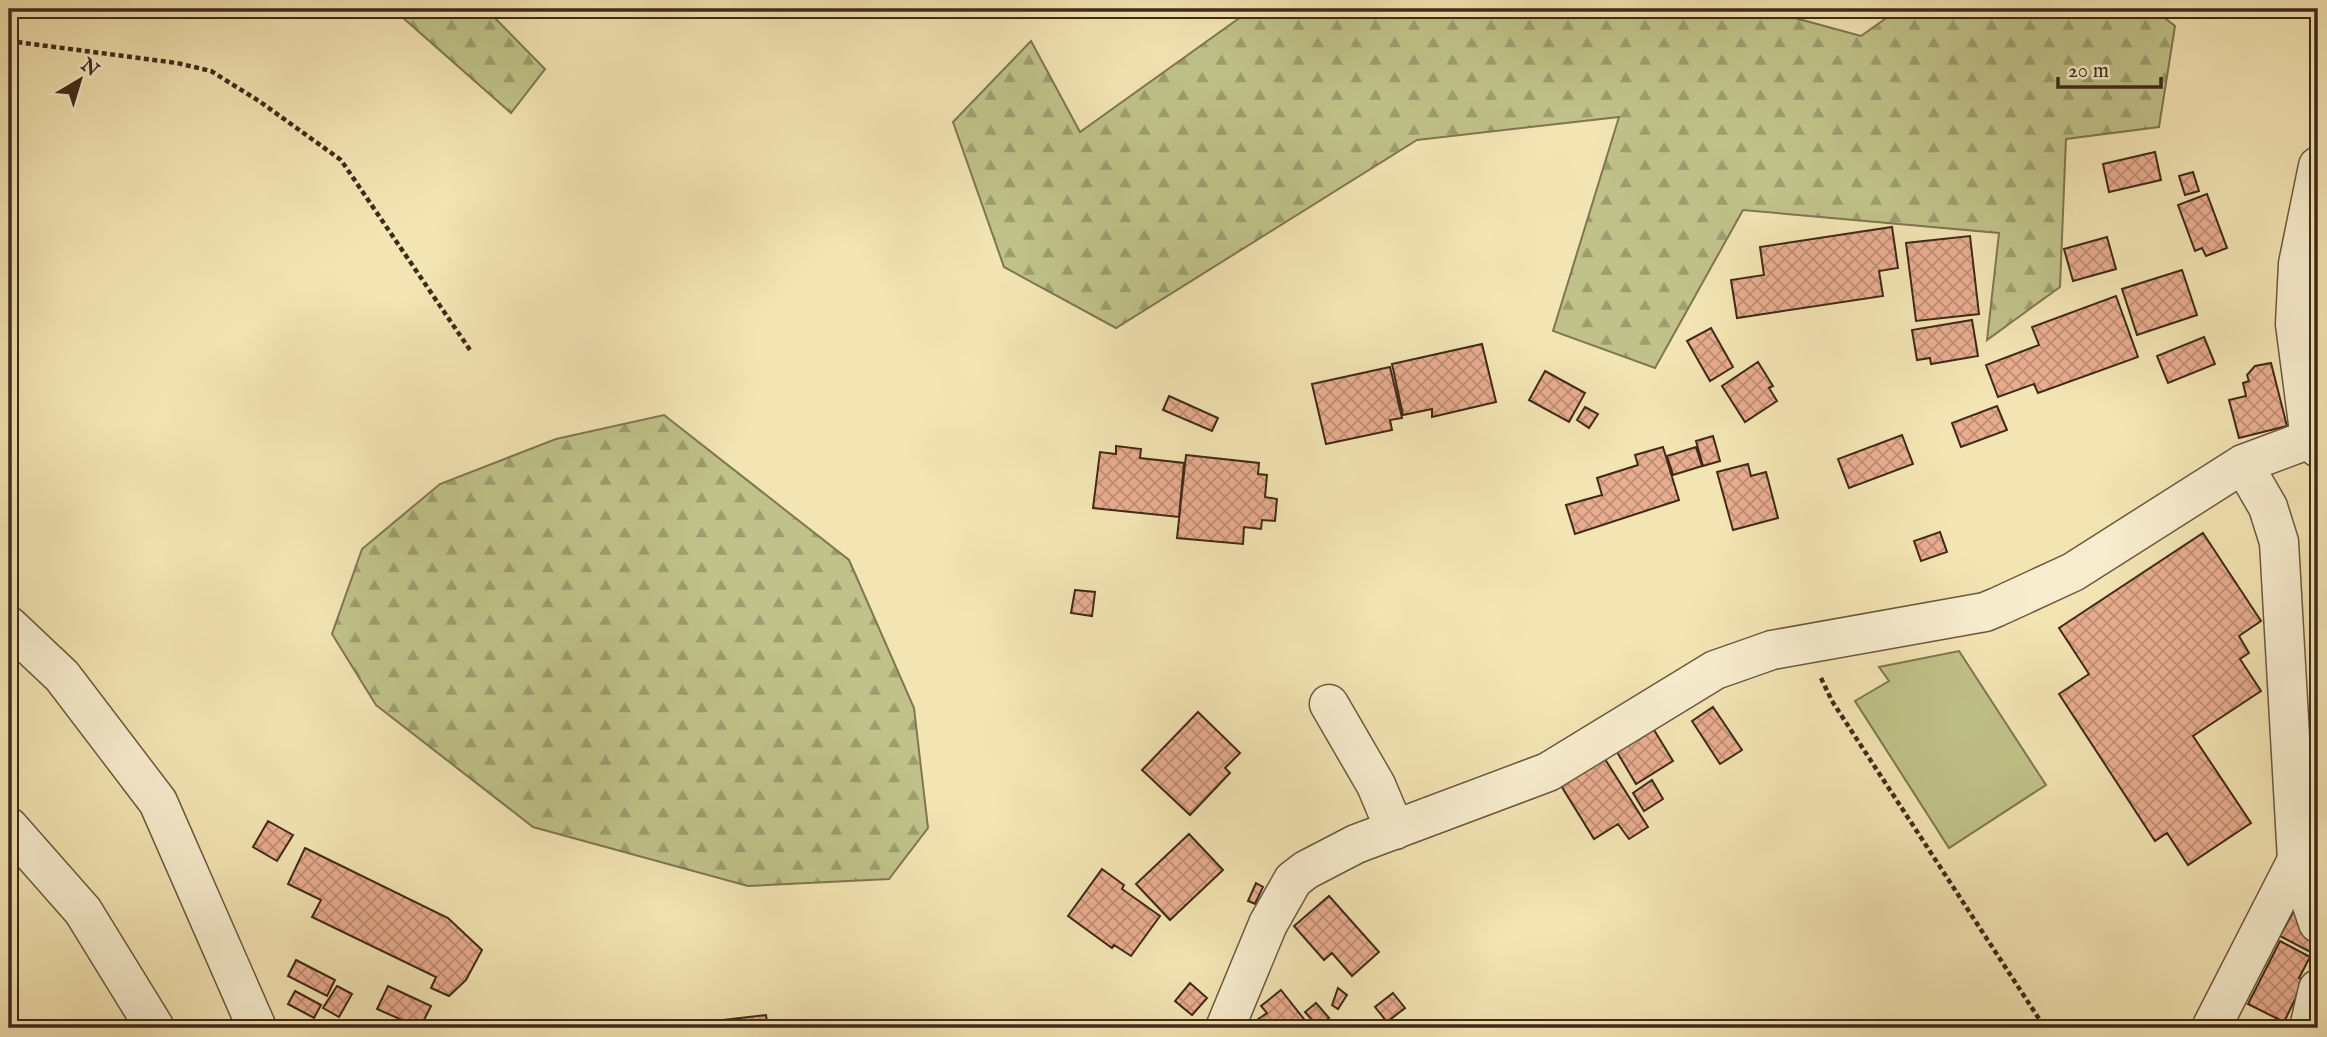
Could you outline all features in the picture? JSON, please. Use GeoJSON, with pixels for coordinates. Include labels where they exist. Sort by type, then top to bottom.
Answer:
{"type":"FeatureCollection","features":[{"type":"Feature","properties":{"kind":"street"},"geometry":{"type":"LineString","coordinates":[[1225,1028],[1268,924],[1293,880],[1356,844],[1548,772],[1715,670],[1772,650],[1985,612],[2073,572],[2243,464],[2314,443],[2295,324],[2298,264],[2318,166]]}},
{"type":"Feature","properties":{"kind":"street"},"geometry":{"type":"LineString","coordinates":[[2243,464],[2268,507],[2279,542],[2297,860],[2318,923]]}},
{"type":"Feature","properties":{"kind":"street"},"geometry":{"type":"LineString","coordinates":[[9,626],[62,676],[158,802],[257,1028]]}},
{"type":"Feature","properties":{"kind":"street"},"geometry":{"type":"LineString","coordinates":[[1329,704],[1376,785],[1395,830]]}},
{"type":"Feature","properties":{"kind":"street"},"geometry":{"type":"LineString","coordinates":[[9,827],[83,911],[155,1028]]}},
{"type":"Feature","properties":{"kind":"street"},"geometry":{"type":"LineString","coordinates":[[2211,1028],[2297,860],[2318,827]]}},
{"type":"Feature","properties":{"kind":"street"},"geometry":{"type":"LineString","coordinates":[[2309,1028],[2318,989]]}},
{"type":"Feature","properties":{"kind":"path"},"geometry":{"type":"LineString","coordinates":[[9,41],[177,62],[211,71],[259,102],[341,160],[470,351]]}},
{"type":"Feature","properties":{"kind":"path"},"geometry":{"type":"LineString","coordinates":[[1832,701],[2045,1028]]}},
{"type":"Feature","properties":{"kind":"green space"},"geometry":{"type":"Polygon","coordinates":[[[393,9],[486,9],[545,69],[511,113],[393,9]]]}},
{"type":"Feature","properties":{"kind":"green space"},"geometry":{"type":"Polygon","coordinates":[[[1252,9],[1762,9],[1861,36],[1899,9],[2153,9],[2175,26],[2159,127],[2066,139],[2060,287],[1987,340],[1999,233],[1743,210],[1655,368],[1553,331],[1619,117],[1417,140],[1116,328],[1004,267],[953,122],[1031,41],[1080,132],[1252,9]]]}},
{"type":"Feature","properties":{"kind":"green space"},"geometry":{"type":"Polygon","coordinates":[[[664,415],[849,560],[914,708],[928,828],[889,879],[748,886],[533,827],[376,705],[332,634],[362,549],[440,484],[556,439],[664,415]]]}},
{"type":"Feature","properties":{"kind":"green space"},"geometry":{"type":"Polygon","coordinates":[[[1959,651],[2046,785],[1949,848],[1855,701],[1889,681],[1879,667],[1959,651]]]}},
{"type":"Feature","properties":{"kind":"building"},"geometry":{"type":"Polygon","coordinates":[[[2155,152],[2161,180],[2109,192],[2103,164],[2155,152]]]}},
{"type":"Feature","properties":{"kind":"building"},"geometry":{"type":"Polygon","coordinates":[[[2193,172],[2199,191],[2185,195],[2179,176],[2193,172]]]}},
{"type":"Feature","properties":{"kind":"building"},"geometry":{"type":"Polygon","coordinates":[[[2207,194],[2227,248],[2206,256],[2202,248],[2195,251],[2178,205],[2207,194]]]}},
{"type":"Feature","properties":{"kind":"building"},"geometry":{"type":"Polygon","coordinates":[[[1892,227],[1898,268],[1879,271],[1883,296],[1737,318],[1731,280],[1764,275],[1760,247],[1892,227]]]}},
{"type":"Feature","properties":{"kind":"building"},"geometry":{"type":"Polygon","coordinates":[[[1970,236],[1979,314],[1916,321],[1906,243],[1970,236]]]}},
{"type":"Feature","properties":{"kind":"building"},"geometry":{"type":"Polygon","coordinates":[[[2107,237],[2116,269],[2073,281],[2064,249],[2107,237]]]}},
{"type":"Feature","properties":{"kind":"building"},"geometry":{"type":"Polygon","coordinates":[[[2182,270],[2197,315],[2137,335],[2122,289],[2182,270]]]}},
{"type":"Feature","properties":{"kind":"building"},"geometry":{"type":"Polygon","coordinates":[[[2116,296],[2138,357],[2038,393],[2034,384],[1998,397],[1986,365],[2039,345],[2032,327],[2116,296]]]}},
{"type":"Feature","properties":{"kind":"building"},"geometry":{"type":"Polygon","coordinates":[[[1972,320],[1978,356],[1931,364],[1930,358],[1917,360],[1912,330],[1972,320]]]}},
{"type":"Feature","properties":{"kind":"building"},"geometry":{"type":"Polygon","coordinates":[[[1711,328],[1733,367],[1710,381],[1687,341],[1711,328]]]}},
{"type":"Feature","properties":{"kind":"building"},"geometry":{"type":"Polygon","coordinates":[[[2204,337],[2215,364],[2168,383],[2157,356],[2204,337]]]}},
{"type":"Feature","properties":{"kind":"building"},"geometry":{"type":"Polygon","coordinates":[[[1482,344],[1496,402],[1432,417],[1432,409],[1403,415],[1392,364],[1482,344]]]}},
{"type":"Feature","properties":{"kind":"building"},"geometry":{"type":"Polygon","coordinates":[[[1758,362],[1773,386],[1769,388],[1777,401],[1745,422],[1722,386],[1758,362]]]}},
{"type":"Feature","properties":{"kind":"building"},"geometry":{"type":"Polygon","coordinates":[[[2271,363],[2287,426],[2239,438],[2229,400],[2246,396],[2243,383],[2249,381],[2247,375],[2255,366],[2271,363]]]}},
{"type":"Feature","properties":{"kind":"building"},"geometry":{"type":"Polygon","coordinates":[[[1390,367],[1402,418],[1390,420],[1392,430],[1326,444],[1312,384],[1390,367]]]}},
{"type":"Feature","properties":{"kind":"building"},"geometry":{"type":"Polygon","coordinates":[[[1545,371],[1585,393],[1569,422],[1529,400],[1545,371]]]}},
{"type":"Feature","properties":{"kind":"building"},"geometry":{"type":"Polygon","coordinates":[[[1169,396],[1218,418],[1212,431],[1163,410],[1169,396]]]}},
{"type":"Feature","properties":{"kind":"building"},"geometry":{"type":"Polygon","coordinates":[[[1997,406],[2007,430],[1961,447],[1952,423],[1997,406]]]}},
{"type":"Feature","properties":{"kind":"building"},"geometry":{"type":"Polygon","coordinates":[[[1585,407],[1598,414],[1589,428],[1577,420],[1585,407]]]}},
{"type":"Feature","properties":{"kind":"building"},"geometry":{"type":"Polygon","coordinates":[[[1902,435],[1913,464],[1849,488],[1838,459],[1902,435]]]}},
{"type":"Feature","properties":{"kind":"building"},"geometry":{"type":"Polygon","coordinates":[[[1713,436],[1720,461],[1703,466],[1696,441],[1713,436]]]}},
{"type":"Feature","properties":{"kind":"building"},"geometry":{"type":"Polygon","coordinates":[[[1116,446],[1141,449],[1140,458],[1184,463],[1179,517],[1093,508],[1100,452],[1116,454],[1116,446]]]}},
{"type":"Feature","properties":{"kind":"building"},"geometry":{"type":"Polygon","coordinates":[[[1663,447],[1679,500],[1575,534],[1566,505],[1602,495],[1597,478],[1638,465],[1635,455],[1663,447]]]}},
{"type":"Feature","properties":{"kind":"building"},"geometry":{"type":"Polygon","coordinates":[[[1696,447],[1702,466],[1673,475],[1667,456],[1696,447]]]}},
{"type":"Feature","properties":{"kind":"building"},"geometry":{"type":"Polygon","coordinates":[[[1186,455],[1259,463],[1258,474],[1267,475],[1265,497],[1277,499],[1275,521],[1262,520],[1261,529],[1244,527],[1243,544],[1177,538],[1186,455]]]}},
{"type":"Feature","properties":{"kind":"building"},"geometry":{"type":"Polygon","coordinates":[[[1748,464],[1751,476],[1766,472],[1778,518],[1733,530],[1717,472],[1748,464]]]}},
{"type":"Feature","properties":{"kind":"building"},"geometry":{"type":"Polygon","coordinates":[[[1940,532],[1947,552],[1921,561],[1914,541],[1940,532]]]}},
{"type":"Feature","properties":{"kind":"building"},"geometry":{"type":"Polygon","coordinates":[[[2203,533],[2261,621],[2239,636],[2249,653],[2240,659],[2261,691],[2193,736],[2251,823],[2188,865],[2167,833],[2155,841],[2059,694],[2089,674],[2059,628],[2203,533]]]}},
{"type":"Feature","properties":{"kind":"building"},"geometry":{"type":"Polygon","coordinates":[[[1075,590],[1095,592],[1092,616],[1071,613],[1075,590]]]}},
{"type":"Feature","properties":{"kind":"building"},"geometry":{"type":"Polygon","coordinates":[[[1713,707],[1742,750],[1720,764],[1692,721],[1713,707]]]}},
{"type":"Feature","properties":{"kind":"building"},"geometry":{"type":"Polygon","coordinates":[[[1198,712],[1240,753],[1225,768],[1230,773],[1190,815],[1142,770],[1198,712]]]}},
{"type":"Feature","properties":{"kind":"building"},"geometry":{"type":"Polygon","coordinates":[[[1651,725],[1673,761],[1636,784],[1614,747],[1651,725]]]}},
{"type":"Feature","properties":{"kind":"building"},"geometry":{"type":"Polygon","coordinates":[[[1603,756],[1648,827],[1629,839],[1618,824],[1594,839],[1560,784],[1603,756]]]}},
{"type":"Feature","properties":{"kind":"building"},"geometry":{"type":"Polygon","coordinates":[[[1652,780],[1663,799],[1644,811],[1633,793],[1652,780]]]}},
{"type":"Feature","properties":{"kind":"building"},"geometry":{"type":"Polygon","coordinates":[[[268,821],[293,835],[277,861],[253,847],[268,821]]]}},
{"type":"Feature","properties":{"kind":"building"},"geometry":{"type":"Polygon","coordinates":[[[1189,834],[1223,870],[1170,920],[1136,884],[1189,834]]]}},
{"type":"Feature","properties":{"kind":"building"},"geometry":{"type":"Polygon","coordinates":[[[305,848],[448,918],[482,950],[466,980],[449,996],[431,988],[436,977],[312,917],[321,900],[288,884],[305,848]]]}},
{"type":"Feature","properties":{"kind":"building"},"geometry":{"type":"Polygon","coordinates":[[[1102,869],[1124,885],[1122,889],[1160,916],[1131,956],[1114,945],[1112,948],[1068,916],[1102,869]]]}},
{"type":"Feature","properties":{"kind":"building"},"geometry":{"type":"Polygon","coordinates":[[[1256,883],[1263,887],[1255,904],[1248,901],[1256,883]]]}},
{"type":"Feature","properties":{"kind":"building"},"geometry":{"type":"Polygon","coordinates":[[[1329,896],[1379,952],[1352,976],[1332,953],[1324,960],[1294,926],[1329,896]]]}},
{"type":"Feature","properties":{"kind":"building"},"geometry":{"type":"Polygon","coordinates":[[[2296,907],[2312,915],[2318,947],[2314,954],[2280,936],[2296,907]]]}},
{"type":"Feature","properties":{"kind":"building"},"geometry":{"type":"Polygon","coordinates":[[[2280,941],[2310,957],[2299,978],[2304,981],[2284,1022],[2248,1004],[2280,941]]]}},
{"type":"Feature","properties":{"kind":"building"},"geometry":{"type":"Polygon","coordinates":[[[296,960],[335,980],[327,996],[288,976],[296,960]]]}},
{"type":"Feature","properties":{"kind":"building"},"geometry":{"type":"Polygon","coordinates":[[[1190,983],[1207,998],[1192,1015],[1175,1001],[1190,983]]]}},
{"type":"Feature","properties":{"kind":"building"},"geometry":{"type":"Polygon","coordinates":[[[337,986],[352,994],[339,1017],[323,1008],[337,986]]]}},
{"type":"Feature","properties":{"kind":"building"},"geometry":{"type":"Polygon","coordinates":[[[388,986],[431,1006],[420,1028],[377,1009],[388,986]]]}},
{"type":"Feature","properties":{"kind":"building"},"geometry":{"type":"Polygon","coordinates":[[[1338,988],[1347,995],[1338,1009],[1332,1005],[1338,988]]]}},
{"type":"Feature","properties":{"kind":"building"},"geometry":{"type":"Polygon","coordinates":[[[1281,990],[1311,1028],[1263,1028],[1257,1020],[1267,1013],[1261,1006],[1281,990]]]}},
{"type":"Feature","properties":{"kind":"building"},"geometry":{"type":"Polygon","coordinates":[[[295,991],[321,1005],[314,1018],[288,1004],[295,991]]]}},
{"type":"Feature","properties":{"kind":"building"},"geometry":{"type":"Polygon","coordinates":[[[1393,993],[1405,1008],[1387,1022],[1375,1007],[1393,993]]]}},
{"type":"Feature","properties":{"kind":"building"},"geometry":{"type":"Polygon","coordinates":[[[1316,1003],[1329,1018],[1318,1027],[1305,1012],[1316,1003]]]}},
{"type":"Feature","properties":{"kind":"building"},"geometry":{"type":"Polygon","coordinates":[[[766,1015],[768,1028],[653,1028],[766,1015]]]}}]}
